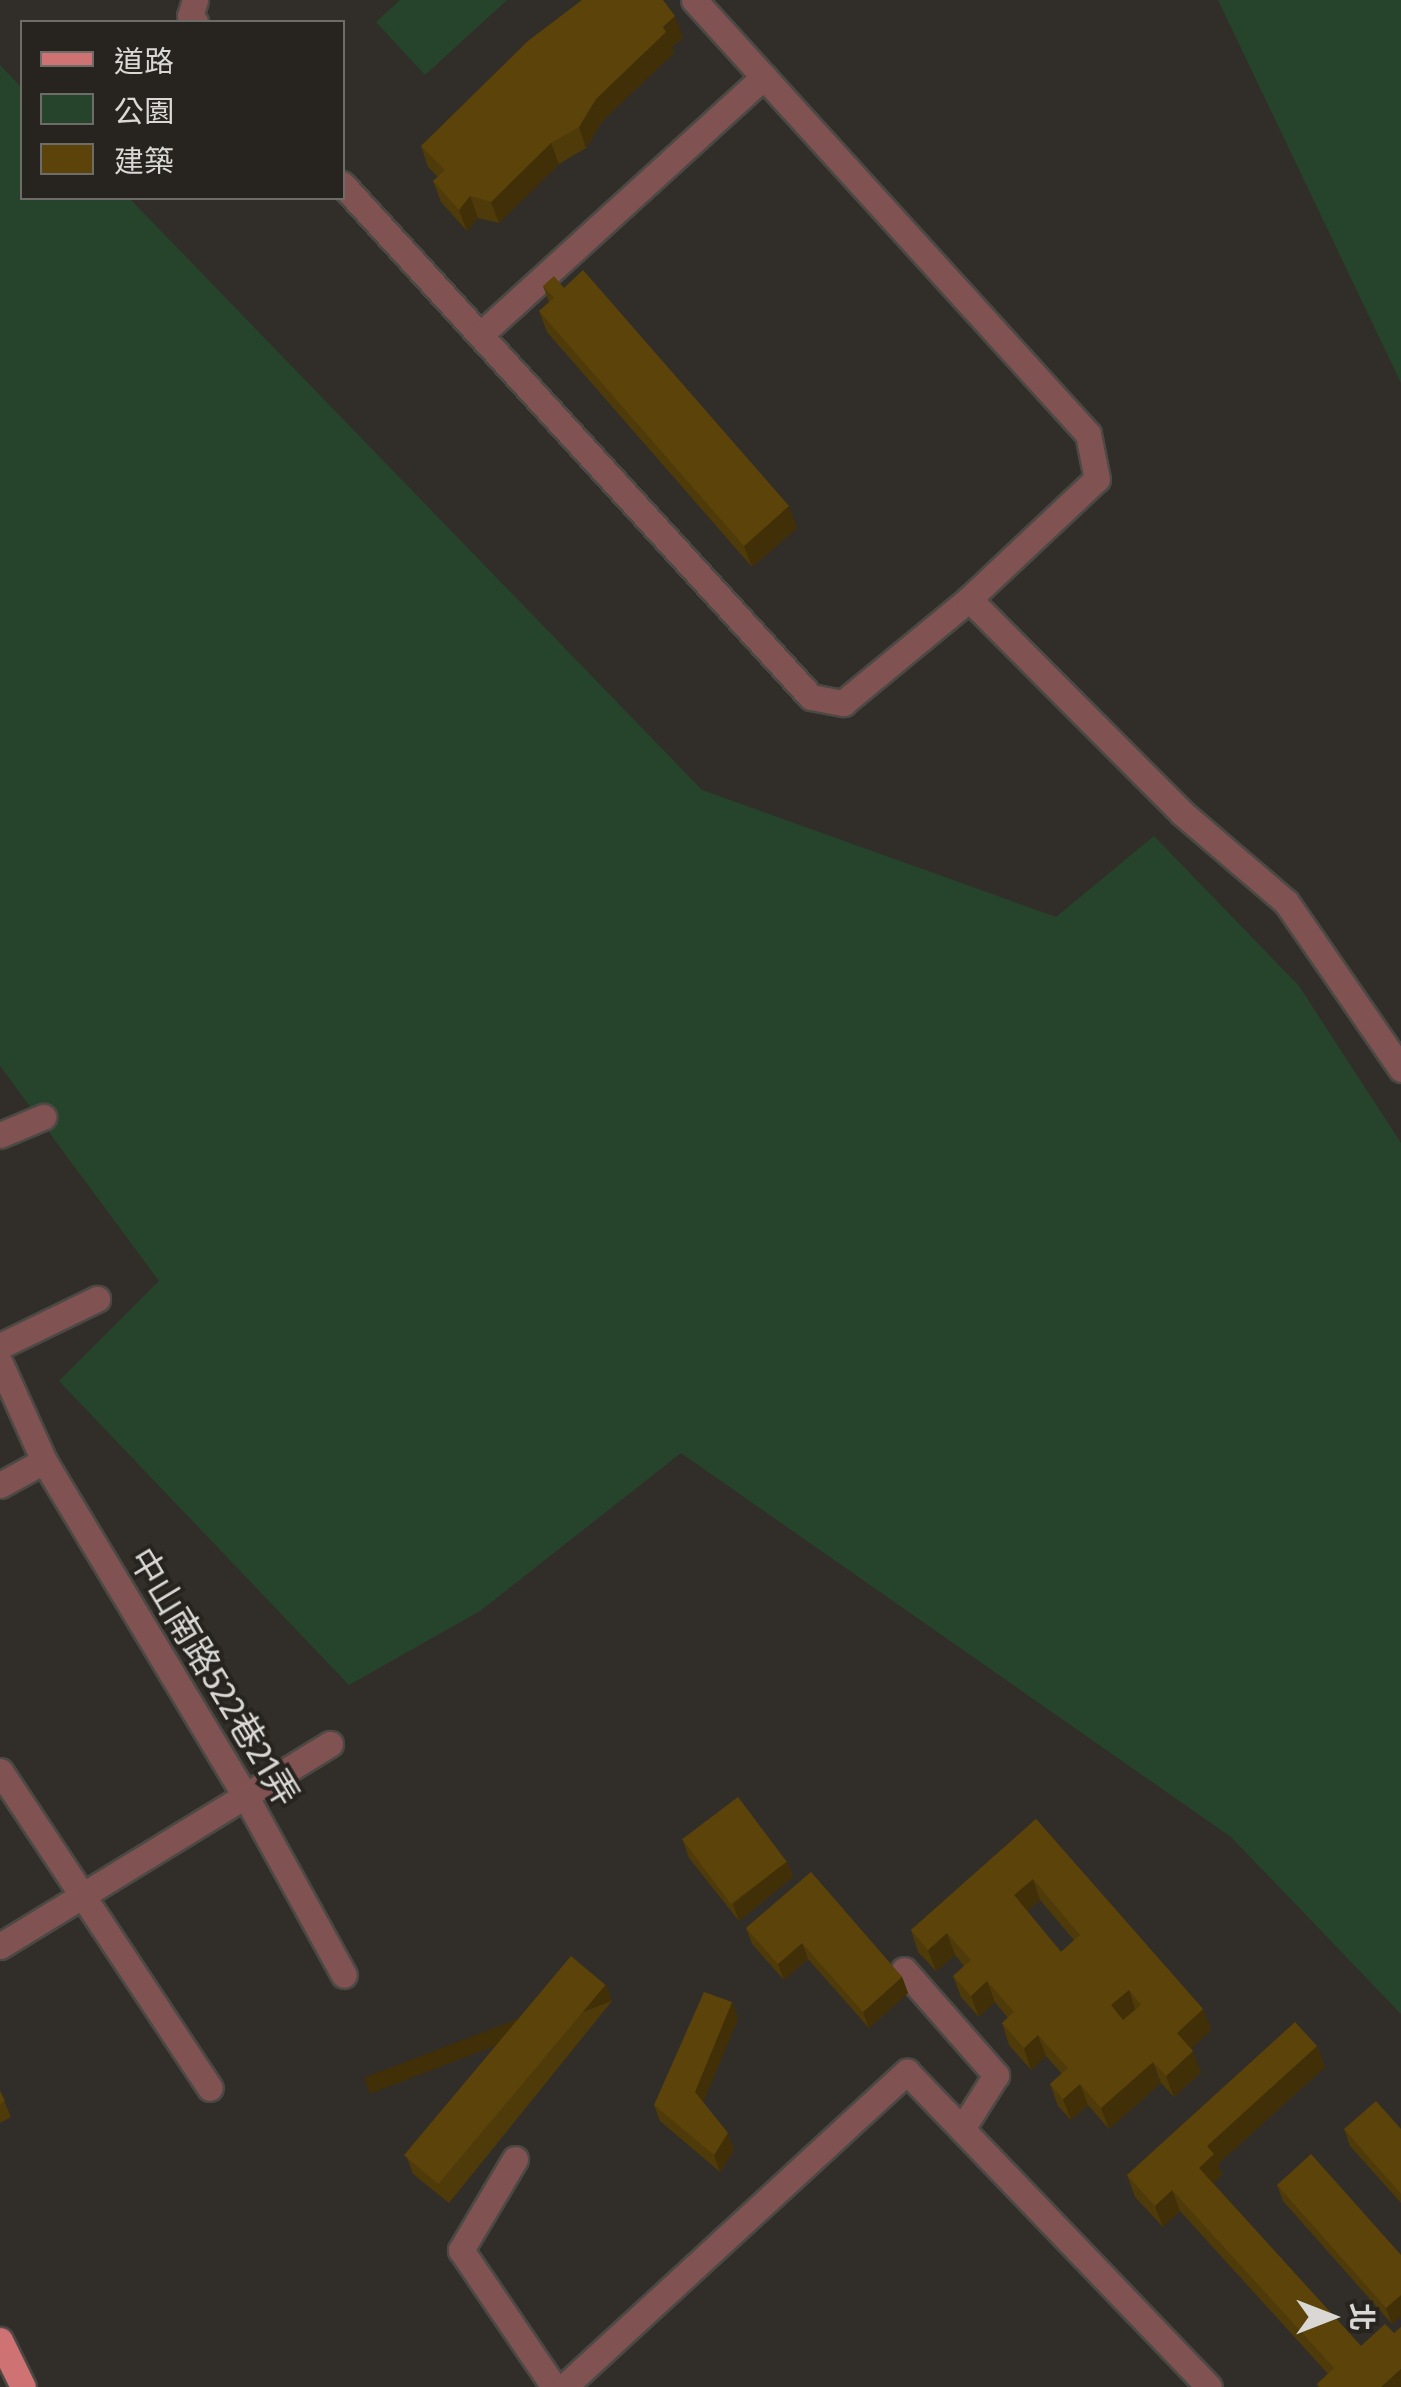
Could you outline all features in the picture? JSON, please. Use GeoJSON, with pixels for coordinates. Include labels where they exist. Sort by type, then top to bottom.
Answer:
{"type":"FeatureCollection","features":[{"type":"Feature","properties":{"kind":"main road"},"geometry":{"type":"LineString","coordinates":[[0,2340],[23,2387]]}},
{"type":"Feature","properties":{"kind":"street"},"geometry":{"type":"LineString","coordinates":[[345,187],[811,697],[843,702],[970,598],[1097,479],[1088,434],[694,0]]}},
{"type":"Feature","properties":{"kind":"street"},"geometry":{"type":"LineString","coordinates":[[480,334],[764,77]]}},
{"type":"Feature","properties":{"kind":"street"},"geometry":{"type":"LineString","coordinates":[[970,598],[1182,813],[1286,902],[1401,1069]]}},
{"type":"Feature","properties":{"kind":"street"},"geometry":{"type":"LineString","coordinates":[[0,1135],[43,1116]]}},
{"type":"Feature","properties":{"kind":"street"},"geometry":{"type":"LineString","coordinates":[[0,1346],[97,1299]]}},
{"type":"Feature","properties":{"kind":"street","name":"中山南路522巷21弄"},"geometry":{"type":"LineString","coordinates":[[0,1363],[44,1460],[246,1798],[344,1975]]}},
{"type":"Feature","properties":{"kind":"street"},"geometry":{"type":"LineString","coordinates":[[0,1485],[44,1460]]}},
{"type":"Feature","properties":{"kind":"street"},"geometry":{"type":"LineString","coordinates":[[0,1946],[330,1744]]}},
{"type":"Feature","properties":{"kind":"street"},"geometry":{"type":"LineString","coordinates":[[0,1771],[210,2088]]}},
{"type":"Feature","properties":{"kind":"street"},"geometry":{"type":"LineString","coordinates":[[904,1970],[996,2075],[962,2130]]}},
{"type":"Feature","properties":{"kind":"street"},"geometry":{"type":"LineString","coordinates":[[564,2387],[907,2072],[1209,2387]]}},
{"type":"Feature","properties":{"kind":"street"},"geometry":{"type":"LineString","coordinates":[[516,2159],[461,2250],[554,2387]]}},
{"type":"Feature","properties":{"kind":"green space"},"geometry":{"type":"Polygon","coordinates":[[[400,0],[507,0],[425,75],[376,22],[400,0]]]}},
{"type":"Feature","properties":{"kind":"green space"},"geometry":{"type":"Polygon","coordinates":[[[1218,0],[1401,0],[1401,383],[1218,0]]]}},
{"type":"Feature","properties":{"kind":"green space"},"geometry":{"type":"Polygon","coordinates":[[[0,65],[20,86],[20,200],[131,200],[702,790],[1056,917],[1154,836],[1299,986],[1401,1143],[1401,2014],[1231,1837],[681,1453],[480,1611],[349,1685],[59,1381],[159,1281],[0,1066],[0,65]]]}},
{"type":"Feature","properties":{"kind":"building"},"geometry":{"type":"Polygon","coordinates":[[[582,0],[663,0],[675,16],[663,27],[666,32],[596,99],[579,127],[551,143],[491,202],[470,196],[459,210],[433,181],[445,170],[421,146],[528,41],[582,0]]]}},
{"type":"Feature","properties":{"kind":"building"},"geometry":{"type":"Polygon","coordinates":[[[583,270],[789,506],[744,546],[539,311],[554,298],[543,286],[554,276],[564,288],[583,270]]]}},
{"type":"Feature","properties":{"kind":"building"},"geometry":{"type":"Polygon","coordinates":[[[738,1797],[787,1862],[731,1904],[682,1839],[738,1797]]]}},
{"type":"Feature","properties":{"kind":"building"},"geometry":{"type":"Polygon","coordinates":[[[1036,1819],[1203,2009],[1177,2033],[1193,2051],[1166,2076],[1153,2062],[1101,2108],[1080,2084],[1063,2099],[1050,2084],[1068,2068],[1038,2035],[1024,2048],[1002,2023],[1014,2012],[987,1981],[971,1996],[953,1976],[971,1960],[947,1933],[928,1950],[911,1930],[1036,1819]],[[1033,1879],[1014,1895],[1061,1952],[1080,1935],[1033,1879]],[[1129,1990],[1111,2005],[1123,2020],[1141,2005],[1129,1990]]]}},
{"type":"Feature","properties":{"kind":"building"},"geometry":{"type":"Polygon","coordinates":[[[811,1872],[902,1977],[863,2012],[802,1943],[778,1964],[746,1928],[811,1872]]]}},
{"type":"Feature","properties":{"kind":"building"},"geometry":{"type":"Polygon","coordinates":[[[571,1956],[605,1985],[438,2184],[404,2155],[571,1956]]]}},
{"type":"Feature","properties":{"kind":"building"},"geometry":{"type":"Polygon","coordinates":[[[704,1992],[732,2002],[695,2092],[728,2133],[714,2155],[654,2105],[704,1992]]]}},
{"type":"Feature","properties":{"kind":"building"},"geometry":{"type":"Polygon","coordinates":[[[1295,2022],[1317,2046],[1207,2146],[1214,2154],[1199,2168],[1361,2346],[1385,2324],[1394,2333],[1401,2327],[1401,2369],[1381,2387],[1320,2387],[1317,2384],[1334,2368],[1172,2190],[1155,2206],[1127,2175],[1295,2022]]]}},
{"type":"Feature","properties":{"kind":"building"},"geometry":{"type":"Polygon","coordinates":[[[1376,2101],[1401,2129],[1401,2194],[1344,2129],[1376,2101]]]}},
{"type":"Feature","properties":{"kind":"building"},"geometry":{"type":"Polygon","coordinates":[[[1311,2154],[1401,2255],[1401,2295],[1386,2308],[1277,2185],[1311,2154]]]}}]}
